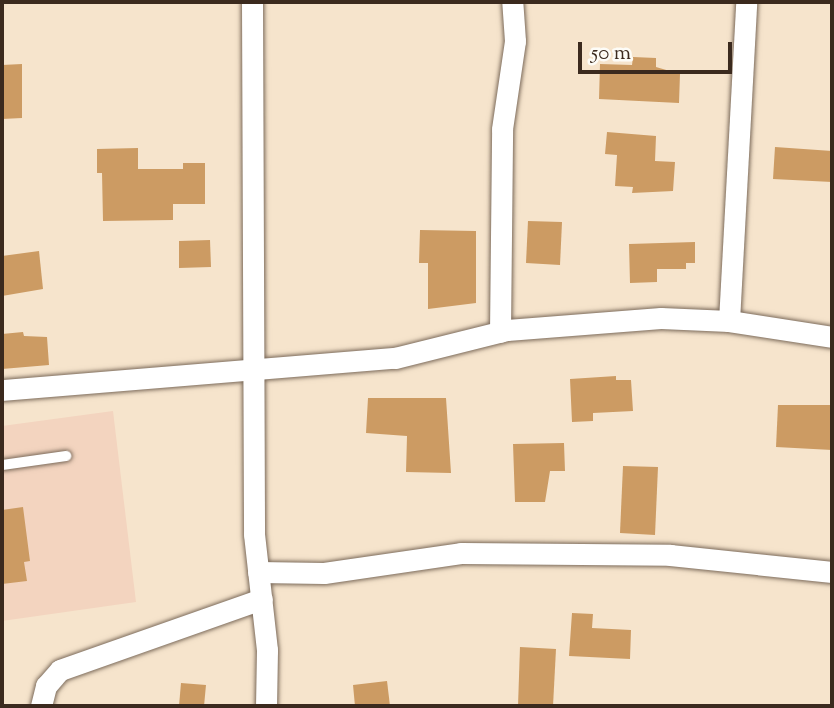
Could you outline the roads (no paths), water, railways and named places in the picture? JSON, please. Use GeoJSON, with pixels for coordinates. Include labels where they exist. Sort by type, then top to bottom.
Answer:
{"type":"FeatureCollection","features":[{"type":"Feature","properties":{"kind":"street"},"geometry":{"type":"LineString","coordinates":[[252,2],[251,373],[266,706]]}},
{"type":"Feature","properties":{"kind":"street"},"geometry":{"type":"LineString","coordinates":[[500,332],[502,129],[515,41],[512,2]]}},
{"type":"Feature","properties":{"kind":"street"},"geometry":{"type":"LineString","coordinates":[[729,321],[746,2]]}},
{"type":"Feature","properties":{"kind":"street"},"geometry":{"type":"LineString","coordinates":[[2,390],[251,373],[396,358],[500,332],[661,318],[729,321],[832,337]]}},
{"type":"Feature","properties":{"kind":"street"},"geometry":{"type":"LineString","coordinates":[[258,572],[324,573],[461,553],[670,555],[832,572]]}},
{"type":"Feature","properties":{"kind":"street"},"geometry":{"type":"LineString","coordinates":[[41,706],[46,686],[60,670],[262,599]]}},
{"type":"Feature","properties":{"kind":"lane"},"geometry":{"type":"LineString","coordinates":[[2,465],[66,456]]}}]}
